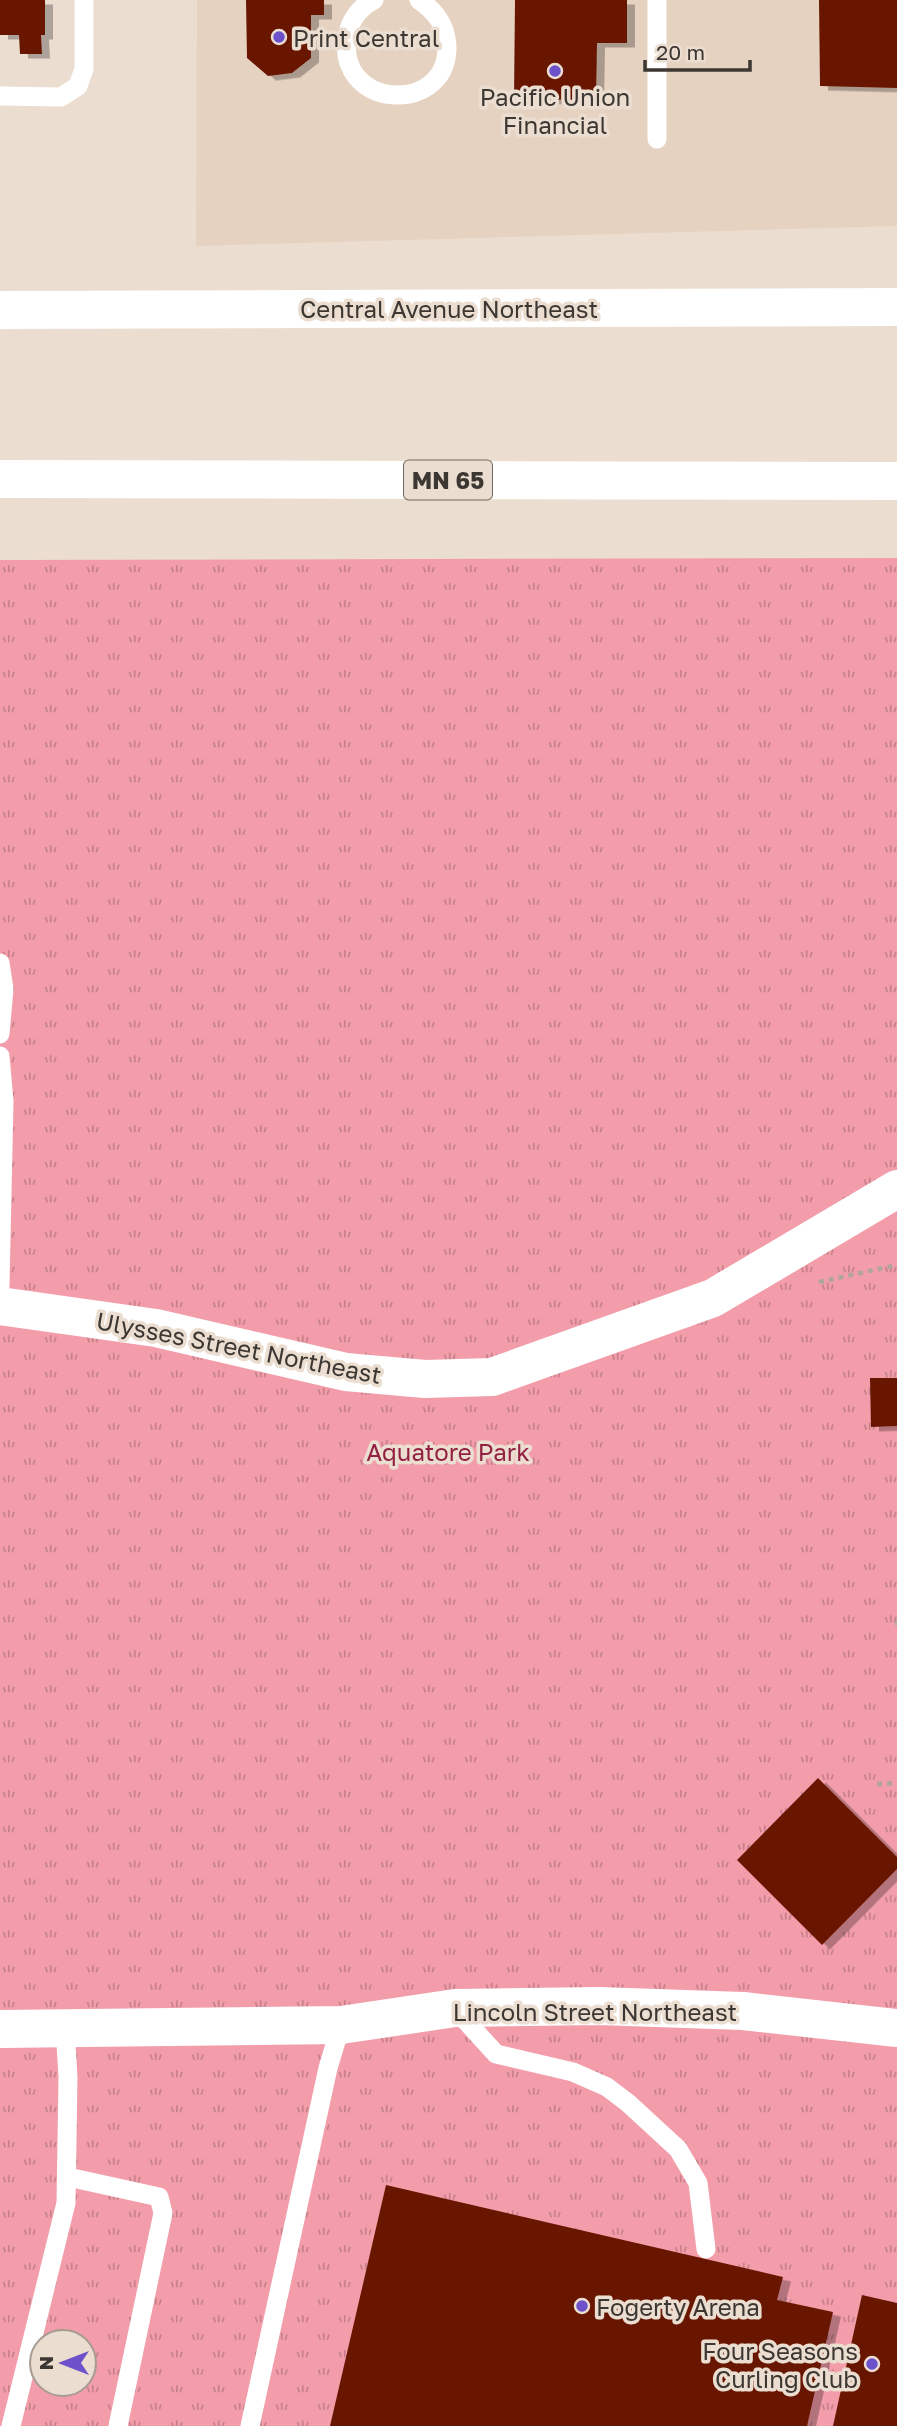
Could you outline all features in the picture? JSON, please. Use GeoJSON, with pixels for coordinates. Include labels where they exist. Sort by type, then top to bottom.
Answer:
{"type":"FeatureCollection","features":[{"type":"Feature","properties":{"kind":"main road","name":"Central Avenue Northeast"},"geometry":{"type":"LineString","coordinates":[[0,310],[897,307]]}},
{"type":"Feature","properties":{"kind":"main road","name":"MN 65"},"geometry":{"type":"LineString","coordinates":[[0,479],[897,481]]}},
{"type":"Feature","properties":{"kind":"main road","name":"Ulysses Street Northeast"},"geometry":{"type":"LineString","coordinates":[[0,1307],[156,1328],[346,1373],[425,1379],[492,1377],[713,1298],[897,1189]]}},
{"type":"Feature","properties":{"kind":"main road","name":"Lincoln Street Northeast"},"geometry":{"type":"LineString","coordinates":[[0,2029],[341,2025],[455,2008],[598,2006],[743,2011],[897,2028]]}},
{"type":"Feature","properties":{"kind":"lane"},"geometry":{"type":"LineString","coordinates":[[0,96],[61,97],[78,86],[84,69],[84,0]]}},
{"type":"Feature","properties":{"kind":"lane"},"geometry":{"type":"LineString","coordinates":[[374,0],[356,13],[349,28],[347,60],[355,75],[367,87],[383,94],[400,96],[416,92],[430,83],[441,70],[447,54],[447,37],[441,20],[430,7],[419,0]]}},
{"type":"Feature","properties":{"kind":"lane"},"geometry":{"type":"LineString","coordinates":[[657,0],[657,139]]}},
{"type":"Feature","properties":{"kind":"lane"},"geometry":{"type":"LineString","coordinates":[[0,963],[4,989],[0,1034]]}},
{"type":"Feature","properties":{"kind":"lane"},"geometry":{"type":"LineString","coordinates":[[0,1056],[4,1101],[0,1286]]}},
{"type":"Feature","properties":{"kind":"lane"},"geometry":{"type":"LineString","coordinates":[[455,2008],[496,2054],[573,2072],[607,2087],[678,2149],[698,2182],[706,2249]]}},
{"type":"Feature","properties":{"kind":"lane"},"geometry":{"type":"LineString","coordinates":[[250,2426],[328,2068],[341,2025]]}},
{"type":"Feature","properties":{"kind":"lane"},"geometry":{"type":"LineString","coordinates":[[11,2426],[66,2203],[68,2077],[65,2028]]}},
{"type":"Feature","properties":{"kind":"lane"},"geometry":{"type":"LineString","coordinates":[[68,2177],[159,2197],[163,2213],[117,2426]]}},
{"type":"Feature","properties":{"kind":"path"},"geometry":{"type":"LineString","coordinates":[[819,1282],[897,1265]]}},
{"type":"Feature","properties":{"kind":"path"},"geometry":{"type":"LineString","coordinates":[[877,1784],[897,1783]]}},
{"type":"Feature","properties":{"kind":"shaded area"},"geometry":{"type":"Polygon","coordinates":[[[197,0],[897,0],[897,226],[196,246],[197,0]]]}},
{"type":"Feature","properties":{"kind":"green space","name":"Aquatore Park"},"geometry":{"type":"Polygon","coordinates":[[[897,558],[897,2426],[0,2426],[0,560],[897,558]]]}},
{"type":"Feature","properties":{"kind":"building"},"geometry":{"type":"Polygon","coordinates":[[[0,0],[45,0],[42,54],[20,54],[19,35],[0,35],[0,0]]]}},
{"type":"Feature","properties":{"kind":"building","name":"Print Central"},"geometry":{"type":"Polygon","coordinates":[[[246,0],[324,0],[324,15],[311,15],[311,58],[292,73],[268,76],[247,58],[246,0]]]}},
{"type":"Feature","properties":{"kind":"building","name":"Pacific Union Financial"},"geometry":{"type":"Polygon","coordinates":[[[515,0],[627,0],[627,43],[597,43],[596,100],[514,99],[515,0]]]}},
{"type":"Feature","properties":{"kind":"building"},"geometry":{"type":"Polygon","coordinates":[[[819,0],[897,0],[897,88],[820,86],[819,0]]]}},
{"type":"Feature","properties":{"kind":"building"},"geometry":{"type":"Polygon","coordinates":[[[870,1378],[897,1378],[897,1426],[871,1427],[870,1378]]]}},
{"type":"Feature","properties":{"kind":"building"},"geometry":{"type":"Polygon","coordinates":[[[818,1778],[897,1857],[897,1869],[822,1945],[737,1860],[818,1778]]]}},
{"type":"Feature","properties":{"kind":"building","name":"Fogerty Arena"},"geometry":{"type":"Polygon","coordinates":[[[386,2185],[783,2277],[777,2300],[833,2312],[807,2426],[330,2426],[386,2185]]]}},
{"type":"Feature","properties":{"kind":"building","name":"Four Seasons Curling Club"},"geometry":{"type":"Polygon","coordinates":[[[862,2295],[897,2303],[897,2426],[833,2426],[862,2295]]]}},
{"type":"Feature","properties":{"kind":"place","name":"Print Central"},"geometry":{"type":"Point","coordinates":[279,37]}},
{"type":"Feature","properties":{"kind":"place","name":"Pacific Union Financial"},"geometry":{"type":"Point","coordinates":[555,71]}},
{"type":"Feature","properties":{"kind":"place","name":"Fogerty Arena"},"geometry":{"type":"Point","coordinates":[582,2306]}},
{"type":"Feature","properties":{"kind":"place","name":"Four Seasons Curling Club"},"geometry":{"type":"Point","coordinates":[872,2364]}}]}
